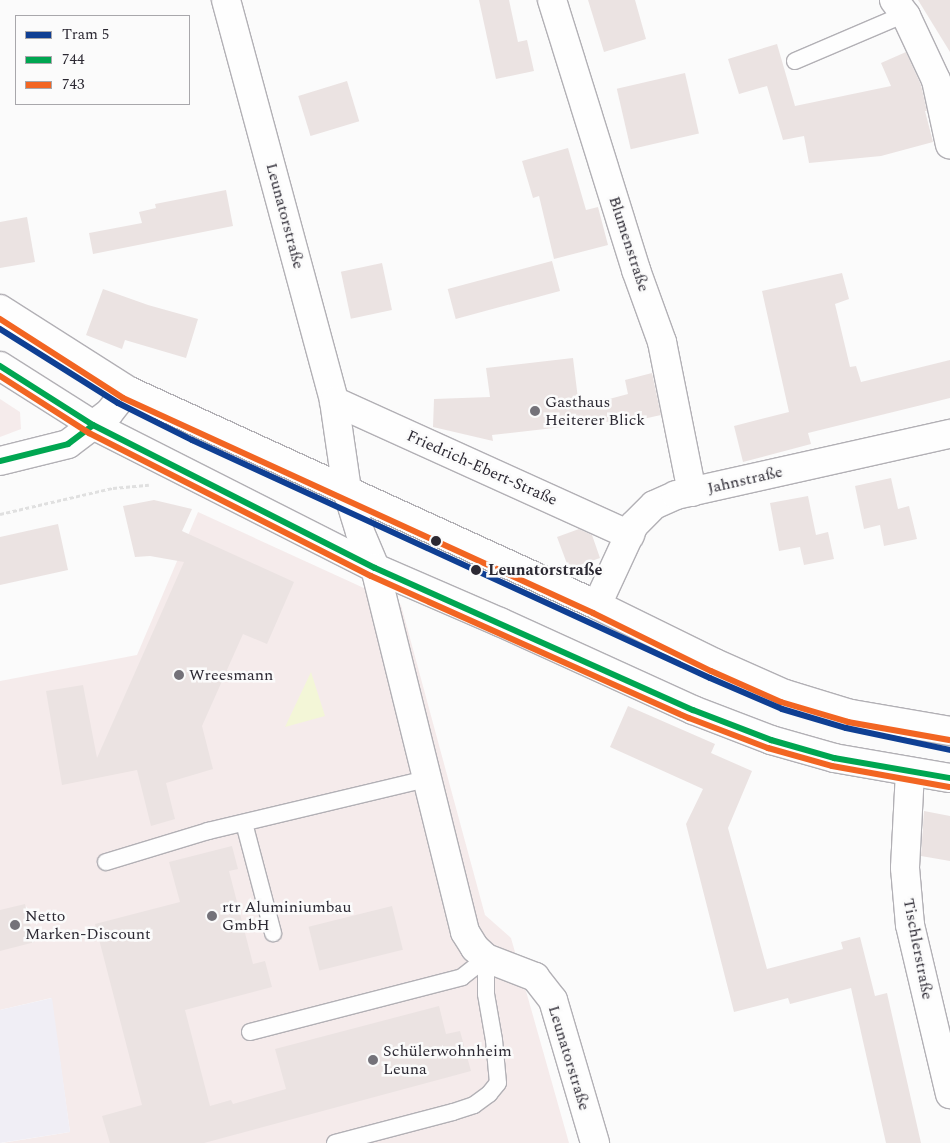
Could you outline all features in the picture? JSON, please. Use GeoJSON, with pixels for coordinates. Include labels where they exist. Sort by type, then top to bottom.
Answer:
{"type":"FeatureCollection","features":[{"type":"Feature","properties":{"kind":"street","name":"Leunatorstraße"},"geometry":{"type":"LineString","coordinates":[[226,0],[334,401],[347,490],[360,532],[375,568],[465,932],[475,948],[486,958],[535,977],[553,1000],[595,1143]]}},
{"type":"Feature","properties":{"kind":"street","name":"Blumenstraße"},"geometry":{"type":"LineString","coordinates":[[552,0],[636,270],[662,342],[692,492]]}},
{"type":"Feature","properties":{"kind":"street"},"geometry":{"type":"LineString","coordinates":[[899,7],[936,80],[950,145]]}},
{"type":"Feature","properties":{"kind":"street"},"geometry":{"type":"LineString","coordinates":[[0,309],[127,390],[598,605],[715,663],[785,694],[851,714],[950,731]]}},
{"type":"Feature","properties":{"kind":"street"},"geometry":{"type":"LineString","coordinates":[[0,366],[93,425],[375,568],[500,622],[693,710],[771,740],[834,758],[950,778]]}},
{"type":"Feature","properties":{"kind":"street"},"geometry":{"type":"LineString","coordinates":[[0,461],[68,444],[109,413],[127,390]]}},
{"type":"Feature","properties":{"kind":"street","name":"Friedrich-Ebert-Straße"},"geometry":{"type":"LineString","coordinates":[[334,401],[630,535]]}},
{"type":"Feature","properties":{"kind":"street","name":"Jahnstraße"},"geometry":{"type":"LineString","coordinates":[[598,605],[634,525],[654,505],[676,495],[950,434]]}},
{"type":"Feature","properties":{"kind":"street","name":"Tischlerstraße"},"geometry":{"type":"LineString","coordinates":[[910,772],[904,868],[910,925],[950,1094]]}},
{"type":"Feature","properties":{"kind":"lane"},"geometry":{"type":"LineString","coordinates":[[795,61],[899,7]]}},
{"type":"Feature","properties":{"kind":"lane"},"geometry":{"type":"LineString","coordinates":[[106,862],[244,823],[427,779]]}},
{"type":"Feature","properties":{"kind":"lane"},"geometry":{"type":"LineString","coordinates":[[244,823],[273,933]]}},
{"type":"Feature","properties":{"kind":"lane"},"geometry":{"type":"LineString","coordinates":[[250,1032],[462,977],[486,958]]}},
{"type":"Feature","properties":{"kind":"lane"},"geometry":{"type":"LineString","coordinates":[[335,1143],[474,1105],[489,1094],[498,1083],[494,1040],[486,994],[486,958]]}},
{"type":"Feature","properties":{"kind":"path"},"geometry":{"type":"LineString","coordinates":[[0,514],[114,488],[157,486]]}},
{"type":"Feature","properties":{"kind":"shaded area"},"geometry":{"type":"Polygon","coordinates":[[[0,399],[20,412],[21,429],[0,437],[0,399]]]}},
{"type":"Feature","properties":{"kind":"shaded area"},"geometry":{"type":"Polygon","coordinates":[[[198,512],[401,605],[485,915],[511,938],[569,1143],[2,1143],[70,1132],[51,998],[0,1010],[0,681],[137,655],[198,512]]]}},
{"type":"Feature","properties":{"kind":"shaded area"},"geometry":{"type":"Polygon","coordinates":[[[52,998],[70,1132],[0,1143],[0,1010],[52,998]]]}},
{"type":"Feature","properties":{"kind":"green space"},"geometry":{"type":"Polygon","coordinates":[[[311,672],[325,716],[285,727],[311,672]]]}},
{"type":"Feature","properties":{"kind":"building"},"geometry":{"type":"Polygon","coordinates":[[[479,0],[509,0],[518,42],[527,40],[534,71],[496,79],[479,0]]]}},
{"type":"Feature","properties":{"kind":"building"},"geometry":{"type":"Polygon","coordinates":[[[588,0],[635,0],[646,39],[604,52],[588,0]]]}},
{"type":"Feature","properties":{"kind":"building"},"geometry":{"type":"Polygon","coordinates":[[[918,0],[950,0],[950,52],[918,0]]]}},
{"type":"Feature","properties":{"kind":"building"},"geometry":{"type":"Polygon","coordinates":[[[777,44],[795,106],[891,86],[881,63],[906,52],[921,85],[933,142],[881,156],[809,163],[804,136],[783,140],[767,86],[739,94],[728,59],[777,44]]]}},
{"type":"Feature","properties":{"kind":"building"},"geometry":{"type":"Polygon","coordinates":[[[685,73],[699,133],[631,149],[617,89],[685,73]]]}},
{"type":"Feature","properties":{"kind":"building"},"geometry":{"type":"Polygon","coordinates":[[[347,81],[359,121],[311,136],[298,96],[347,81]]]}},
{"type":"Feature","properties":{"kind":"building"},"geometry":{"type":"Polygon","coordinates":[[[568,148],[586,210],[598,207],[608,245],[554,259],[539,196],[533,198],[522,161],[568,148]]]}},
{"type":"Feature","properties":{"kind":"building"},"geometry":{"type":"Polygon","coordinates":[[[226,190],[233,226],[93,254],[89,233],[142,223],[139,212],[156,208],[155,204],[226,190]]]}},
{"type":"Feature","properties":{"kind":"building"},"geometry":{"type":"Polygon","coordinates":[[[27,217],[35,262],[0,268],[0,222],[27,217]]]}},
{"type":"Feature","properties":{"kind":"building"},"geometry":{"type":"Polygon","coordinates":[[[552,261],[560,291],[456,319],[448,289],[552,261]]]}},
{"type":"Feature","properties":{"kind":"building"},"geometry":{"type":"Polygon","coordinates":[[[382,263],[392,310],[351,319],[341,272],[382,263]]]}},
{"type":"Feature","properties":{"kind":"building"},"geometry":{"type":"Polygon","coordinates":[[[842,273],[849,299],[835,304],[850,367],[856,366],[861,382],[950,360],[950,398],[808,433],[811,444],[743,462],[734,426],[789,412],[762,291],[842,273]]]}},
{"type":"Feature","properties":{"kind":"building"},"geometry":{"type":"Polygon","coordinates":[[[103,289],[148,305],[198,319],[186,358],[125,340],[122,349],[86,335],[103,289]]]}},
{"type":"Feature","properties":{"kind":"building"},"geometry":{"type":"Polygon","coordinates":[[[573,358],[579,407],[628,394],[625,380],[652,373],[661,415],[616,425],[615,421],[492,435],[493,441],[433,427],[434,399],[490,397],[486,368],[573,358]]]}},
{"type":"Feature","properties":{"kind":"building"},"geometry":{"type":"Polygon","coordinates":[[[891,478],[898,509],[909,506],[917,539],[884,546],[880,525],[864,529],[855,486],[891,478]]]}},
{"type":"Feature","properties":{"kind":"building"},"geometry":{"type":"Polygon","coordinates":[[[808,496],[816,535],[828,532],[834,559],[804,565],[800,547],[779,551],[770,503],[808,496]]]}},
{"type":"Feature","properties":{"kind":"building","name":"Wreesmann"},"geometry":{"type":"Polygon","coordinates":[[[154,500],[192,509],[182,531],[294,582],[267,644],[243,634],[202,726],[213,769],[166,783],[175,819],[151,826],[137,770],[62,785],[46,691],[83,685],[97,758],[184,562],[150,556],[135,557],[123,506],[154,500]]]}},
{"type":"Feature","properties":{"kind":"building"},"geometry":{"type":"Polygon","coordinates":[[[58,524],[68,570],[0,585],[0,537],[58,524]]]}},
{"type":"Feature","properties":{"kind":"building"},"geometry":{"type":"Polygon","coordinates":[[[579,529],[592,535],[600,558],[569,569],[557,537],[579,529]]]}},
{"type":"Feature","properties":{"kind":"building"},"geometry":{"type":"Polygon","coordinates":[[[628,706],[715,744],[711,753],[752,771],[728,828],[767,969],[843,949],[841,942],[860,937],[875,996],[887,993],[921,1143],[886,1143],[851,988],[790,1004],[788,998],[734,1012],[686,824],[703,789],[610,747],[628,706]]]}},
{"type":"Feature","properties":{"kind":"building"},"geometry":{"type":"Polygon","coordinates":[[[924,811],[950,816],[950,861],[921,856],[924,811]]]}},
{"type":"Feature","properties":{"kind":"building"},"geometry":{"type":"Polygon","coordinates":[[[232,846],[238,869],[229,871],[253,964],[265,961],[272,987],[185,1010],[210,1106],[231,1100],[233,1104],[286,1089],[275,1049],[439,1006],[446,1034],[460,1031],[471,1071],[204,1143],[110,1143],[102,1116],[142,1105],[95,924],[180,902],[169,862],[232,846]]]}},
{"type":"Feature","properties":{"kind":"building","name":"Netto Marken-Discount"},"geometry":{"type":"Polygon","coordinates":[[[25,904],[35,942],[0,951],[0,910],[25,904]]]}},
{"type":"Feature","properties":{"kind":"building"},"geometry":{"type":"Polygon","coordinates":[[[392,906],[403,950],[319,970],[309,927],[392,906]]]}},
{"type":"Feature","properties":{"kind":"tram line","name":"5"},"geometry":{"type":"LineString","coordinates":[[0,329],[118,403],[192,440],[710,678],[782,709],[846,728],[950,750]]}},
{"type":"Feature","properties":{"kind":"transit line","name":"743"},"geometry":{"type":"LineString","coordinates":[[0,319],[123,398],[593,613],[711,671],[781,702],[848,722],[949,740]]}},
{"type":"Feature","properties":{"kind":"transit line","name":"744"},"geometry":{"type":"LineString","coordinates":[[0,366],[93,425],[375,568],[693,710],[771,740],[834,758],[950,778]]}},
{"type":"Feature","properties":{"kind":"transit line","name":"743"},"geometry":{"type":"LineString","coordinates":[[0,376],[89,433],[371,576],[689,718],[768,748],[832,766],[949,787]]}},
{"type":"Feature","properties":{"kind":"transit line","name":"744"},"geometry":{"type":"LineString","coordinates":[[0,461],[68,444],[93,425]]}},
{"type":"Feature","properties":{"kind":"place","name":"Gasthaus Heiterer Blick"},"geometry":{"type":"Point","coordinates":[535,411]}},
{"type":"Feature","properties":{"kind":"place","name":"Leunatorstraße"},"geometry":{"type":"Point","coordinates":[476,570]}},
{"type":"Feature","properties":{"kind":"place","name":"Wreesmann"},"geometry":{"type":"Point","coordinates":[179,675]}},
{"type":"Feature","properties":{"kind":"place","name":"rtr Aluminiumbau GmbH"},"geometry":{"type":"Point","coordinates":[212,916]}},
{"type":"Feature","properties":{"kind":"place","name":"Netto Marken-Discount"},"geometry":{"type":"Point","coordinates":[15,925]}},
{"type":"Feature","properties":{"kind":"place","name":"Schülerwohnheim Leuna"},"geometry":{"type":"Point","coordinates":[373,1060]}}]}
